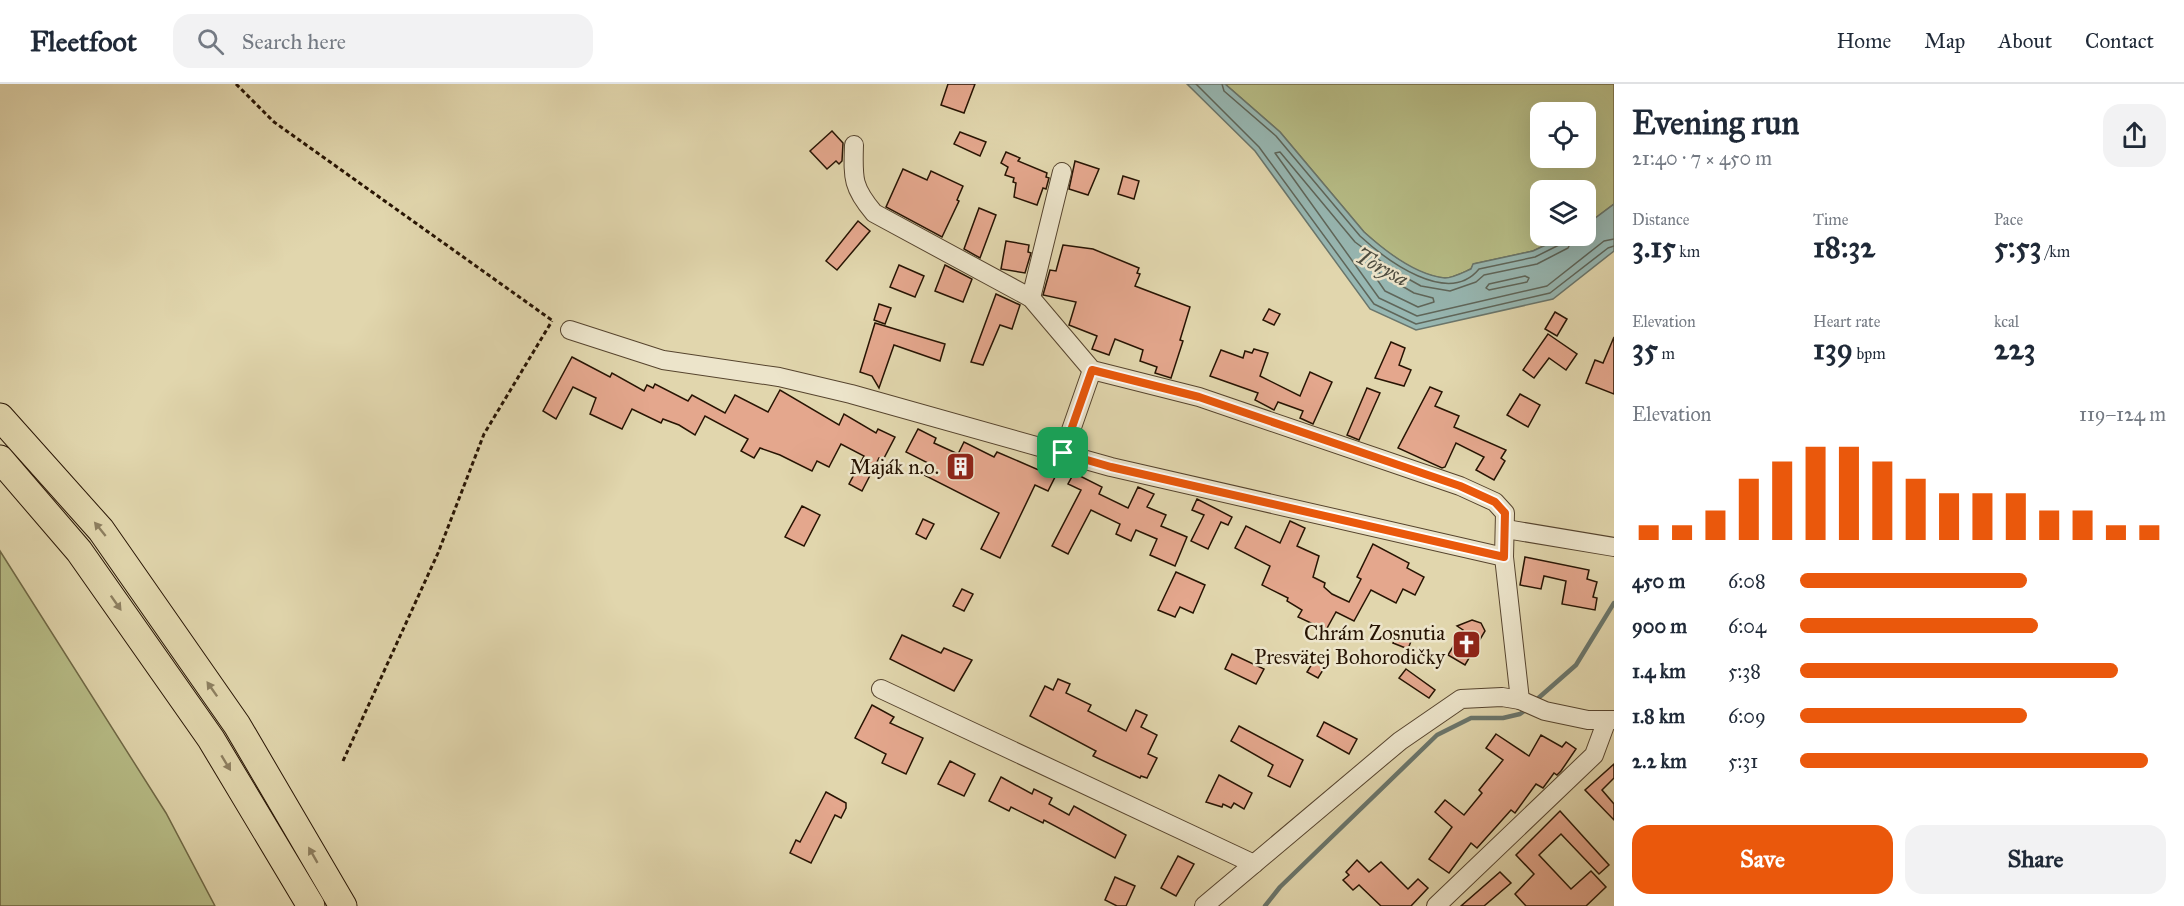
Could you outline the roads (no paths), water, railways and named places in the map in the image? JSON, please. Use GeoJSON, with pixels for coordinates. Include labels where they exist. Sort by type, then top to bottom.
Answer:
{"type":"FeatureCollection","features":[{"type":"Feature","properties":{"kind":"highway"},"geometry":{"type":"LineString","coordinates":[[0,417],[101,530],[237,725],[342,906]]}},
{"type":"Feature","properties":{"kind":"highway"},"geometry":{"type":"LineString","coordinates":[[0,459],[80,551],[211,739],[311,906]]}},
{"type":"Feature","properties":{"kind":"street"},"geometry":{"type":"LineString","coordinates":[[854,145],[853,180],[860,196],[874,213],[1031,298],[1092,370],[1199,397],[1460,486],[1495,502],[1505,513],[1504,557],[1520,700]]}},
{"type":"Feature","properties":{"kind":"street"},"geometry":{"type":"LineString","coordinates":[[1031,298],[1062,172]]}},
{"type":"Feature","properties":{"kind":"street"},"geometry":{"type":"LineString","coordinates":[[570,330],[663,360],[789,379],[1111,467],[1504,557]]}},
{"type":"Feature","properties":{"kind":"street"},"geometry":{"type":"LineString","coordinates":[[1063,453],[1092,370]]}},
{"type":"Feature","properties":{"kind":"street"},"geometry":{"type":"LineString","coordinates":[[1506,529],[1614,547]]}},
{"type":"Feature","properties":{"kind":"street"},"geometry":{"type":"LineString","coordinates":[[881,689],[1254,864]]}},
{"type":"Feature","properties":{"kind":"street"},"geometry":{"type":"LineString","coordinates":[[1204,906],[1400,741],[1461,699],[1502,697],[1520,700],[1545,711],[1588,720],[1610,720],[1594,755],[1436,906]]}},
{"type":"Feature","properties":{"kind":"water","name":"Torysa"},"geometry":{"type":"Polygon","coordinates":[[[1187,84],[1225,84],[1280,132],[1364,232],[1391,254],[1423,272],[1445,278],[1471,269],[1473,264],[1533,251],[1544,246],[1596,246],[1596,218],[1614,204],[1614,251],[1553,299],[1416,330],[1370,309],[1255,151],[1187,84]]]}},
{"type":"Feature","properties":{"kind":"waterway"},"geometry":{"type":"LineString","coordinates":[[1535,701],[1576,665],[1614,603]]}},
{"type":"Feature","properties":{"kind":"waterway"},"geometry":{"type":"LineString","coordinates":[[1265,906],[1280,887],[1437,735],[1471,718],[1503,718],[1520,714],[1527,709]]}},
{"type":"Feature","properties":{"kind":"place","name":"Maják n.o."},"geometry":{"type":"Point","coordinates":[960,467]}},
{"type":"Feature","properties":{"kind":"place","name":"Chrám Zosnutia Presvätej Bohorodičky"},"geometry":{"type":"Point","coordinates":[1466,645]}}]}
